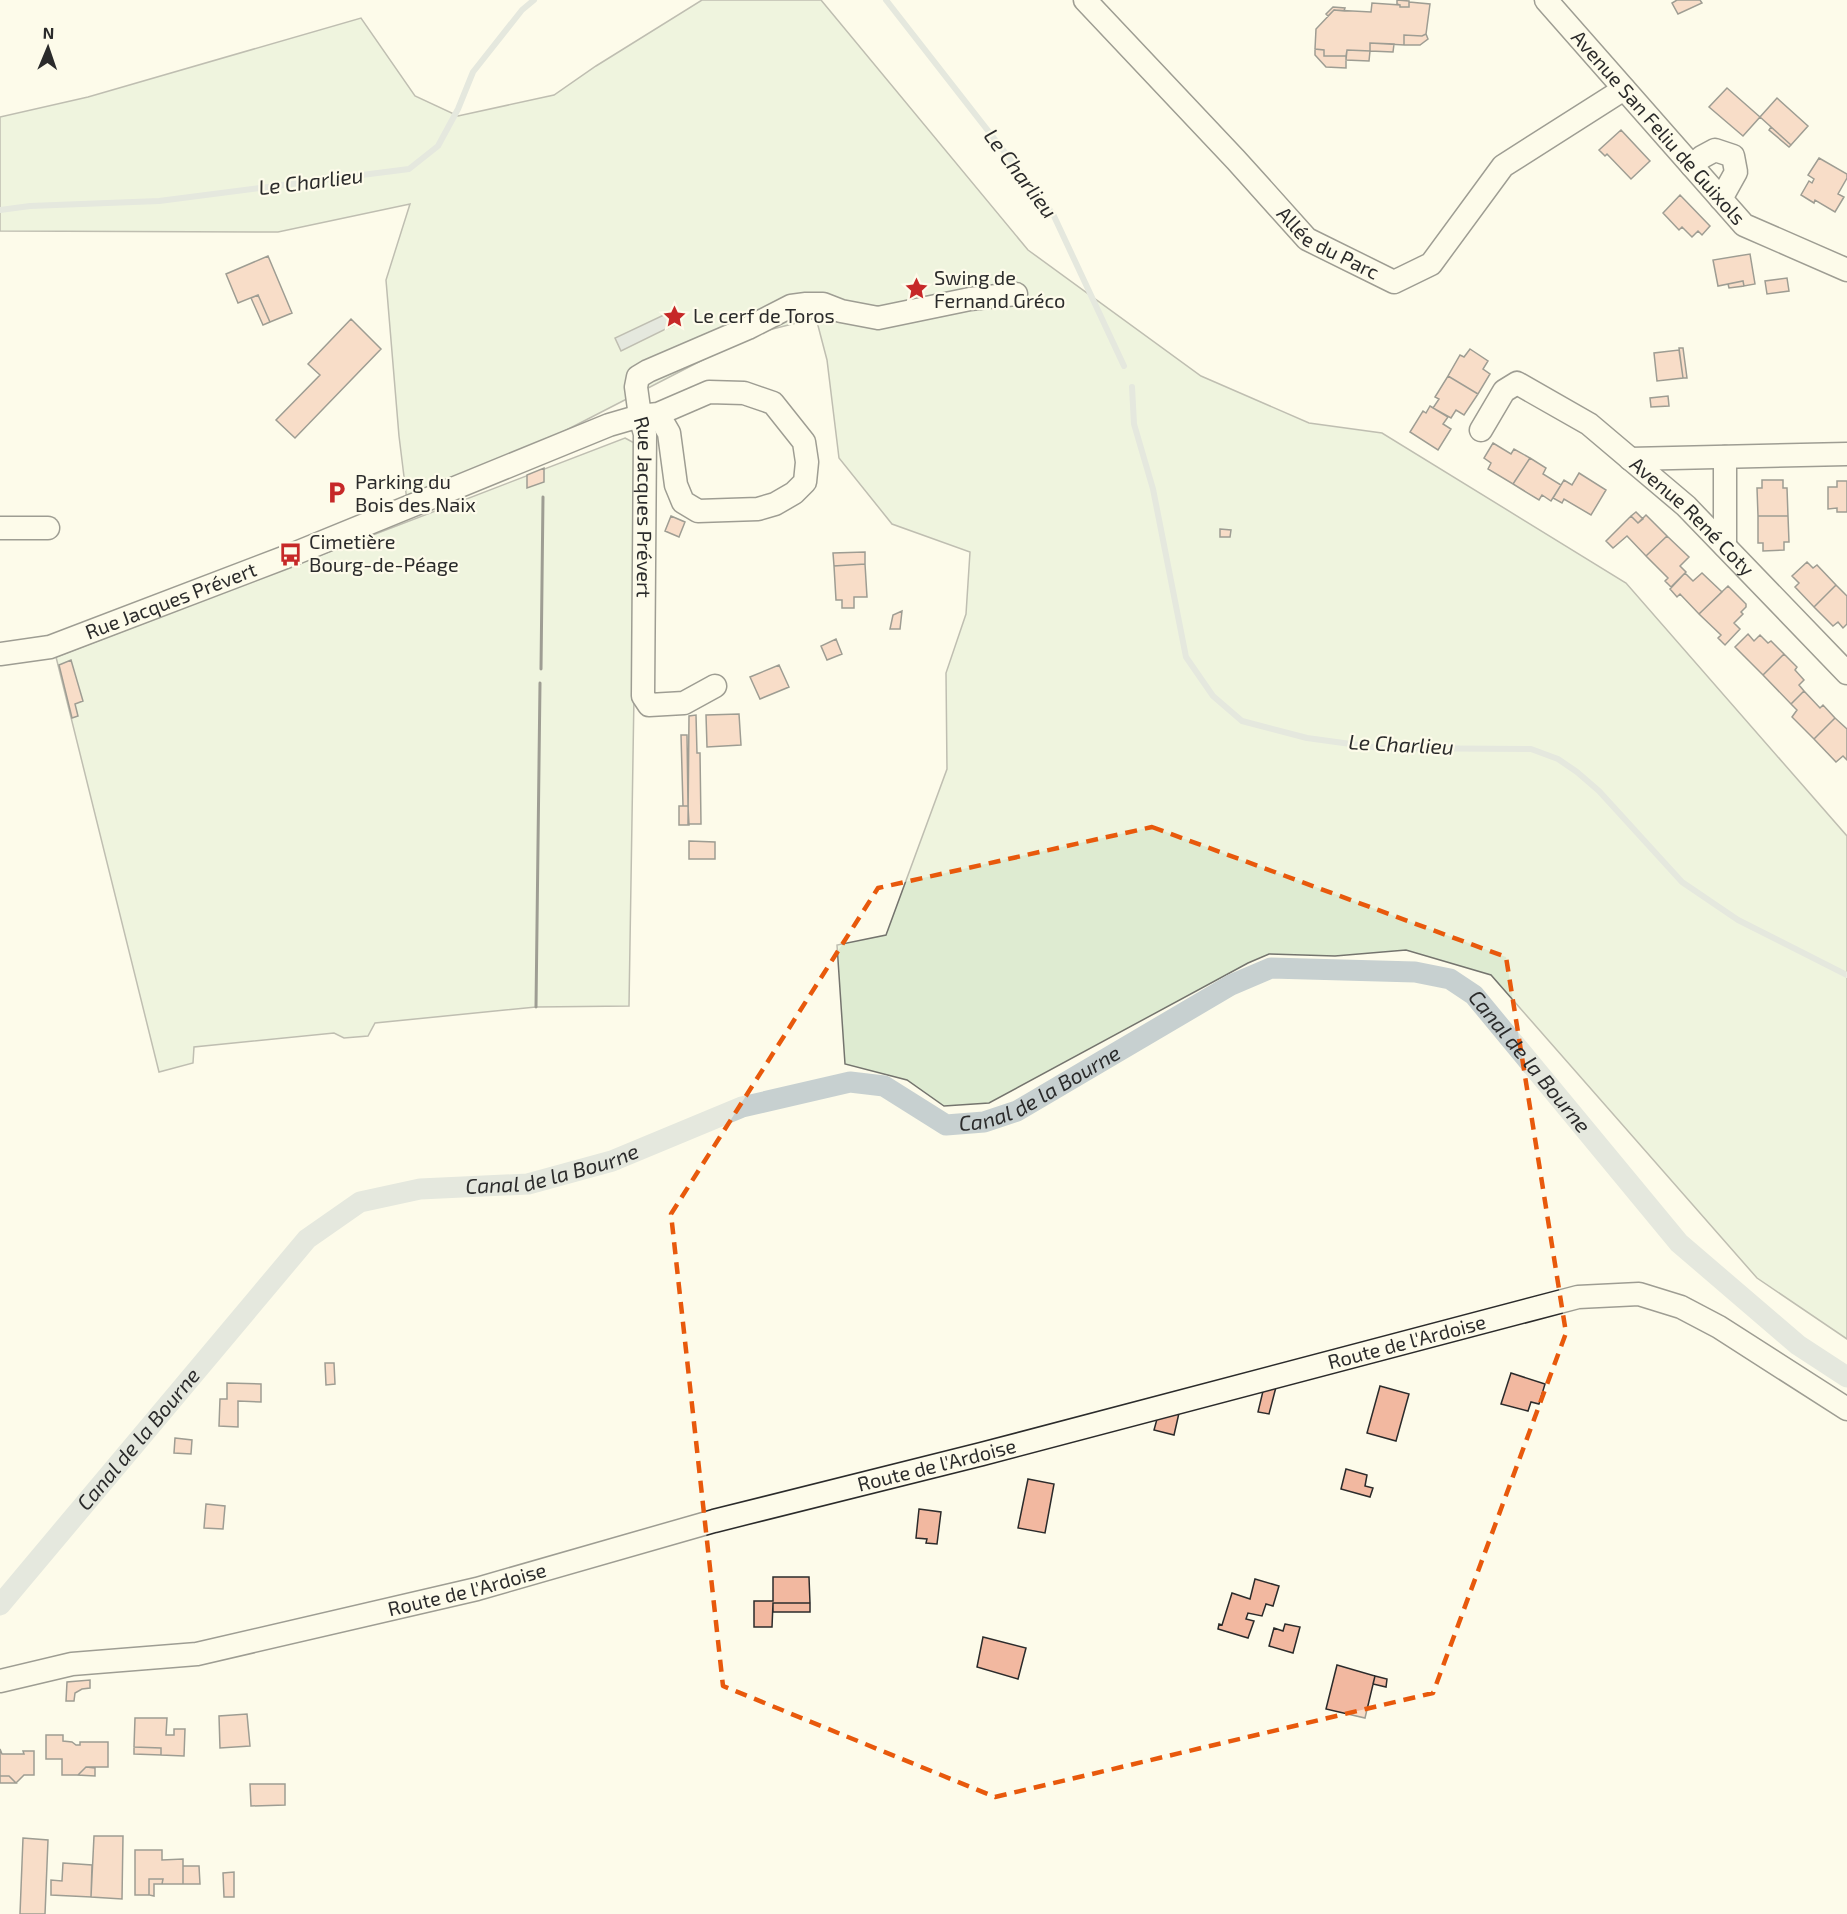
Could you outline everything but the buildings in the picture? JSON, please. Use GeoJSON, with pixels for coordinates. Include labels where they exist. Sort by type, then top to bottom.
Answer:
{"type":"FeatureCollection","features":[{"type":"Feature","properties":{"kind":"street","name":"Allée du Parc"},"geometry":{"type":"LineString","coordinates":[[1085,0],[1307,239],[1394,282],[1431,264],[1503,166],[1624,89]]}},
{"type":"Feature","properties":{"kind":"street","name":"Avenue San Feliu de Guixols"},"geometry":{"type":"LineString","coordinates":[[1546,0],[1744,225],[1847,270]]}},
{"type":"Feature","properties":{"kind":"street"},"geometry":{"type":"LineString","coordinates":[[1692,166],[1715,150],[1733,156],[1736,172],[1721,200]]}},
{"type":"Feature","properties":{"kind":"street"},"geometry":{"type":"LineString","coordinates":[[649,415],[709,392],[744,393],[773,403],[804,442],[807,462],[805,482],[794,493],[776,504],[758,509],[698,511],[683,502],[676,485],[669,433],[649,415],[636,387],[638,377],[792,306],[823,304],[841,311],[878,318],[970,298],[1016,294]]}},
{"type":"Feature","properties":{"kind":"street","name":"Avenue René Coty"},"geometry":{"type":"LineString","coordinates":[[1481,430],[1504,391],[1517,383],[1589,424],[1686,506],[1844,664]]}},
{"type":"Feature","properties":{"kind":"street","name":"Rue Jacques Prévert"},"geometry":{"type":"LineString","coordinates":[[0,654],[50,647],[291,555],[609,425],[649,415],[645,434],[643,696],[649,705],[684,704],[714,686]]}},
{"type":"Feature","properties":{"kind":"street"},"geometry":{"type":"LineString","coordinates":[[1630,459],[1847,454]]}},
{"type":"Feature","properties":{"kind":"street"},"geometry":{"type":"LineString","coordinates":[[1725,457],[1725,546]]}},
{"type":"Feature","properties":{"kind":"street"},"geometry":{"type":"LineString","coordinates":[[0,528],[48,528]]}},
{"type":"Feature","properties":{"kind":"street","name":"Route de l'Ardoise"},"geometry":{"type":"LineString","coordinates":[[0,1681],[72,1664],[197,1654],[477,1589],[714,1521],[982,1454],[1578,1297],[1639,1294],[1681,1307],[1719,1326],[1847,1409]]}},
{"type":"Feature","properties":{"kind":"highlighted area"},"geometry":{"type":"Polygon","coordinates":[[[1152,827],[1506,957],[1566,1333],[1433,1693],[995,1797],[723,1686],[671,1214],[878,888],[1152,827]]]}},
{"type":"Feature","properties":{"kind":"green space"},"geometry":{"type":"Polygon","coordinates":[[[702,0],[821,0],[1028,250],[1201,376],[1309,423],[1382,433],[1626,583],[1847,836],[1847,1339],[1757,1278],[1491,975],[1406,950],[1335,956],[1269,954],[1248,963],[989,1103],[944,1106],[907,1080],[845,1064],[837,945],[886,935],[947,769],[946,673],[966,614],[970,552],[892,524],[839,458],[827,360],[816,318],[753,334],[547,440],[407,501],[399,436],[386,280],[410,204],[278,232],[0,231],[0,117],[88,97],[361,18],[415,96],[458,116],[554,95],[702,0]]]}},
{"type":"Feature","properties":{"kind":"green space"},"geometry":{"type":"Polygon","coordinates":[[[625,438],[638,445],[629,1006],[536,1007],[375,1023],[368,1036],[344,1038],[334,1033],[194,1047],[193,1063],[159,1072],[56,657],[625,438]]]}},
{"type":"Feature","properties":{"kind":"shaded area"},"geometry":{"type":"Polygon","coordinates":[[[668,313],[674,325],[621,351],[615,338],[668,313]]]}},
{"type":"Feature","properties":{"kind":"waterway","name":"Le Charlieu"},"geometry":{"type":"LineString","coordinates":[[0,210],[30,206],[159,201],[409,169],[438,146],[458,109],[473,72],[522,10],[534,0]]}},
{"type":"Feature","properties":{"kind":"waterway","name":"Le Charlieu"},"geometry":{"type":"LineString","coordinates":[[886,0],[1053,214],[1124,366]]}},
{"type":"Feature","properties":{"kind":"waterway","name":"Le Charlieu"},"geometry":{"type":"LineString","coordinates":[[1132,387],[1134,424],[1153,489],[1186,657],[1213,696],[1242,721],[1307,738],[1380,748],[1531,749],[1558,759],[1599,791],[1682,882],[1738,920],[1847,975]]}},
{"type":"Feature","properties":{"kind":"waterway","name":"Canal de la Bourne"},"geometry":{"type":"LineString","coordinates":[[0,1605],[307,1239],[360,1202],[420,1189],[528,1184],[612,1161],[742,1107],[850,1082],[884,1086],[946,1125],[984,1122],[1017,1111],[1231,985],[1271,968],[1415,972],[1450,979],[1474,995],[1679,1243],[1798,1345],[1847,1377]]}},
{"type":"Feature","properties":{"kind":"wall"},"geometry":{"type":"LineString","coordinates":[[541,669],[543,497]]}},
{"type":"Feature","properties":{"kind":"wall"},"geometry":{"type":"LineString","coordinates":[[536,1007],[540,683]]}},
{"type":"Feature","properties":{"kind":"place","name":"Swing de Fernand Gréco"},"geometry":{"type":"Point","coordinates":[916,289]}},
{"type":"Feature","properties":{"kind":"place","name":"Le cerf de Toros"},"geometry":{"type":"Point","coordinates":[675,316]}},
{"type":"Feature","properties":{"kind":"place","name":"Parking du Bois des Naix"},"geometry":{"type":"Point","coordinates":[337,493]}},
{"type":"Feature","properties":{"kind":"place","name":"Cimetière Bourg-de-Péage"},"geometry":{"type":"Point","coordinates":[291,554]}}]}
